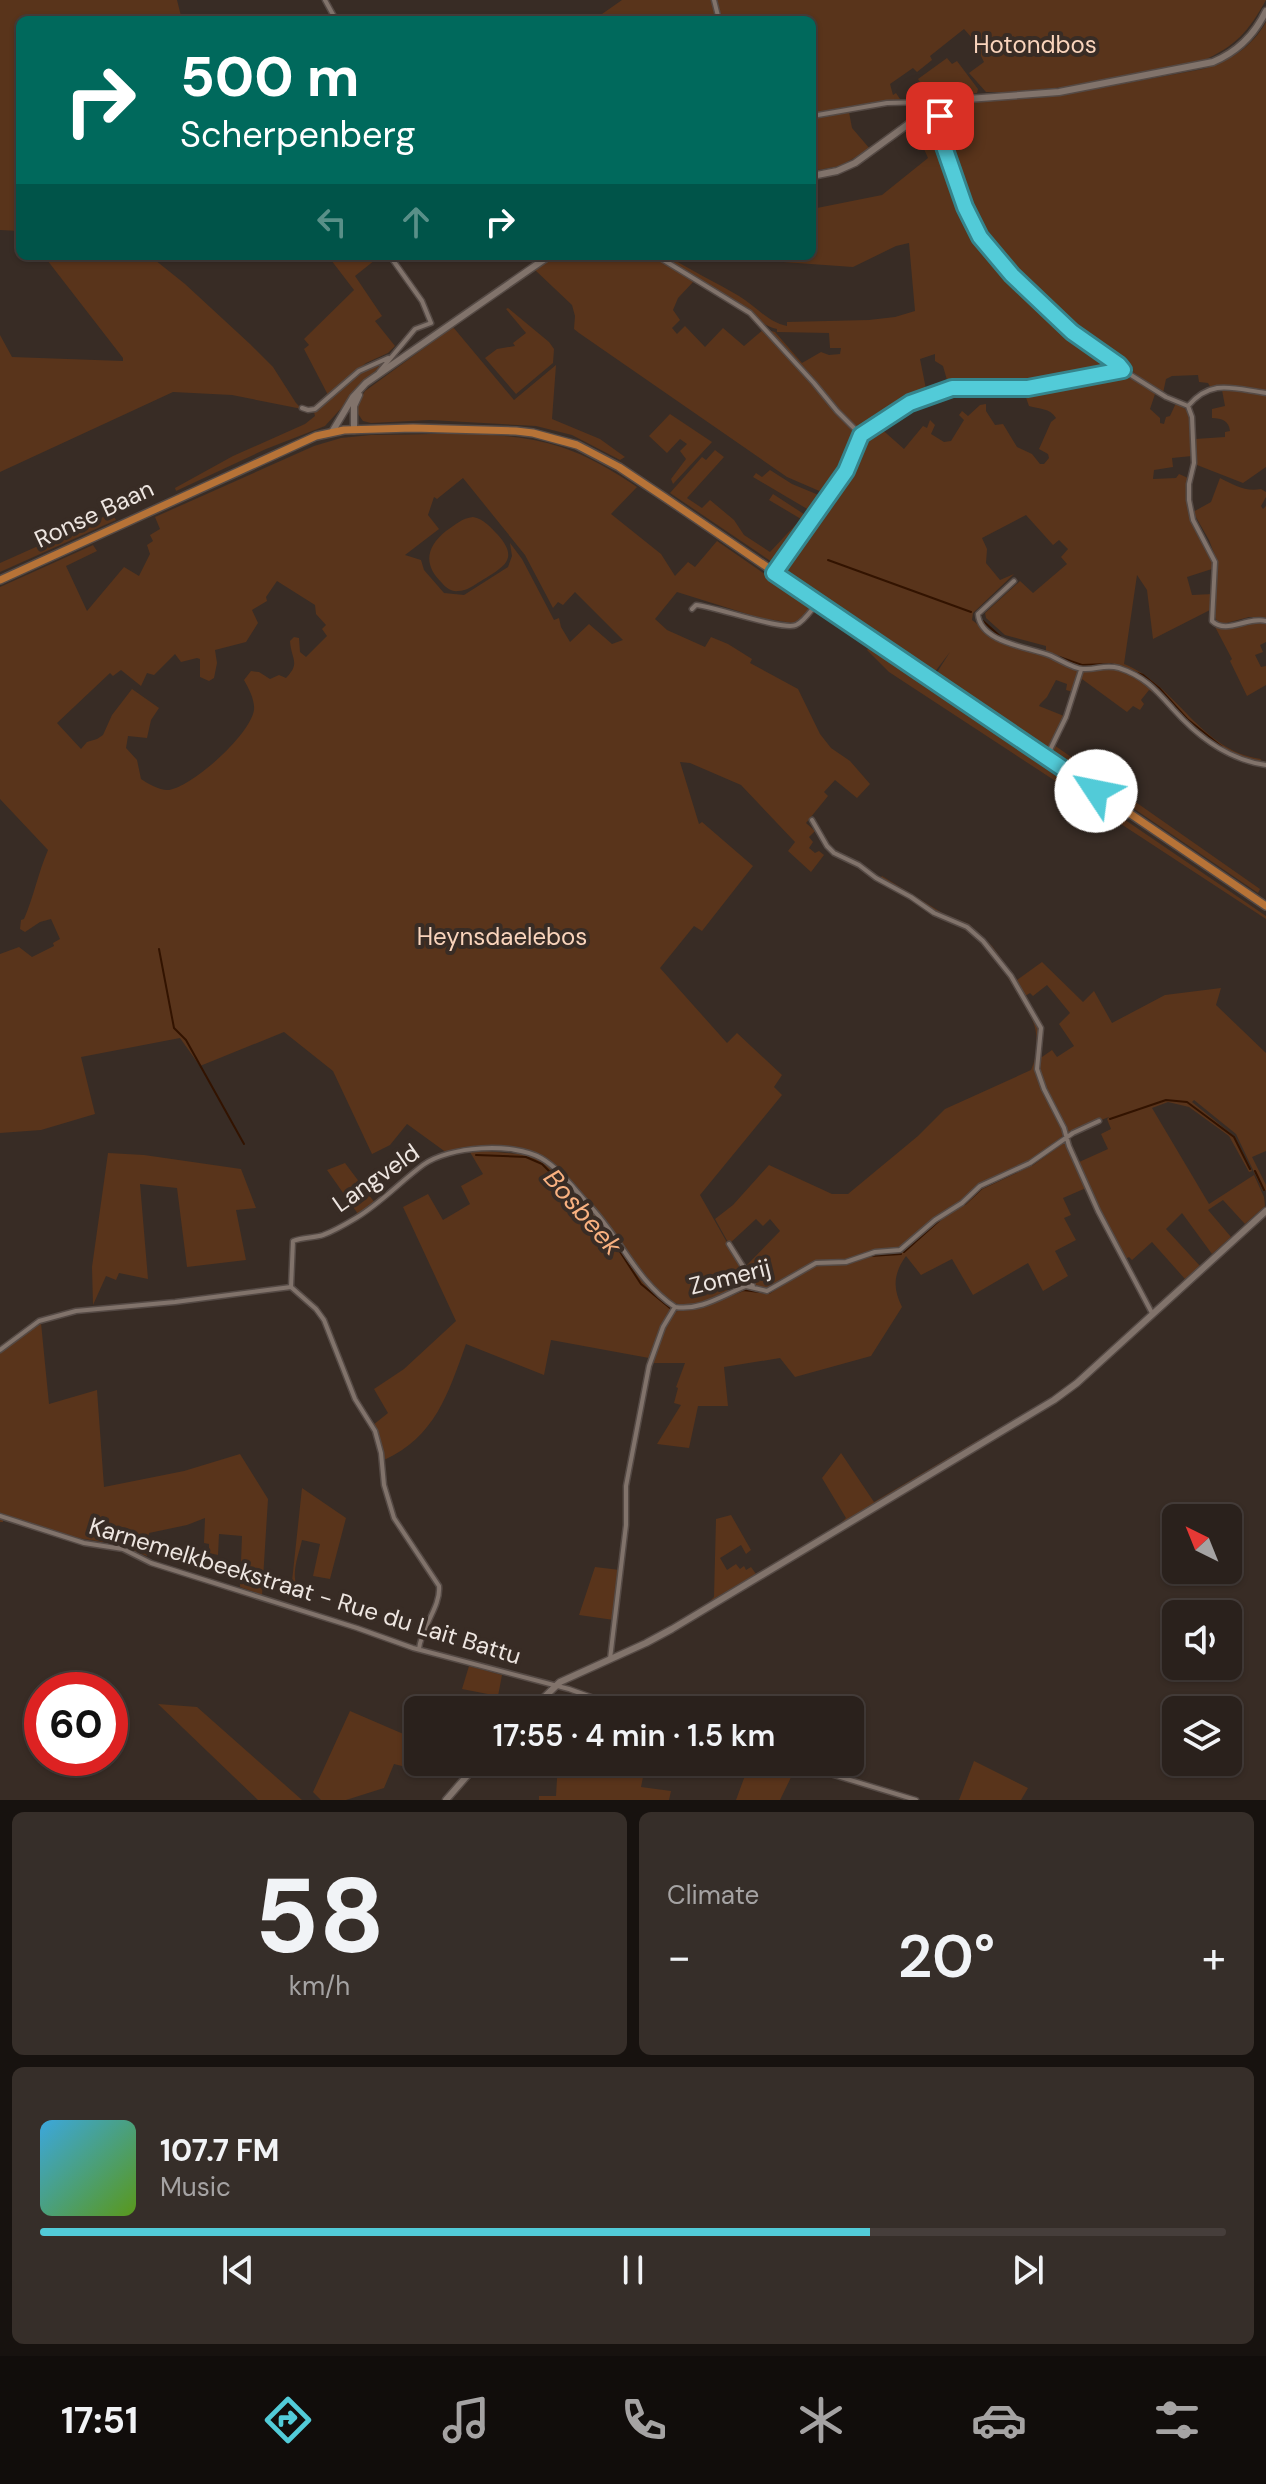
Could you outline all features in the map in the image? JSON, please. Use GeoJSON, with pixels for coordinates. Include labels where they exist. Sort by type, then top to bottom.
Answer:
{"type":"FeatureCollection","features":[{"type":"Feature","properties":{"kind":"main road","name":"Ronse Baan"},"geometry":{"type":"LineString","coordinates":[[0,580],[332,432],[413,428],[516,431],[561,439],[619,467],[1266,906]]}},
{"type":"Feature","properties":{"kind":"street"},"geometry":{"type":"LineString","coordinates":[[816,175],[855,163],[915,120],[968,99],[1059,92],[1213,62],[1244,43],[1266,11]]}},
{"type":"Feature","properties":{"kind":"street"},"geometry":{"type":"LineString","coordinates":[[816,115],[887,103],[929,102],[939,109]]}},
{"type":"Feature","properties":{"kind":"street"},"geometry":{"type":"LineString","coordinates":[[939,109],[941,138],[965,207],[980,237],[1012,275],[1072,332],[1123,370],[1166,397],[1188,406],[1192,417],[1194,463],[1189,500],[1193,520],[1215,562],[1212,621],[1223,627],[1253,619],[1266,621]]}},
{"type":"Feature","properties":{"kind":"street"},"geometry":{"type":"LineString","coordinates":[[393,260],[422,301],[431,323]]}},
{"type":"Feature","properties":{"kind":"street"},"geometry":{"type":"LineString","coordinates":[[332,432],[353,397],[374,378],[543,260]]}},
{"type":"Feature","properties":{"kind":"street"},"geometry":{"type":"LineString","coordinates":[[664,260],[750,313],[861,435]]}},
{"type":"Feature","properties":{"kind":"street"},"geometry":{"type":"LineString","coordinates":[[354,430],[352,420],[356,400],[388,358],[415,329],[431,323],[447,327]]}},
{"type":"Feature","properties":{"kind":"street"},"geometry":{"type":"LineString","coordinates":[[302,408],[315,409],[359,371],[388,358]]}},
{"type":"Feature","properties":{"kind":"street"},"geometry":{"type":"LineString","coordinates":[[774,573],[846,471],[861,435],[910,403],[952,388],[1028,388],[1123,370]]}},
{"type":"Feature","properties":{"kind":"street"},"geometry":{"type":"LineString","coordinates":[[1188,406],[1199,394],[1212,388],[1266,393]]}},
{"type":"Feature","properties":{"kind":"street"},"geometry":{"type":"LineString","coordinates":[[1014,581],[978,616],[980,622],[1002,641],[1049,655],[1081,670],[1107,666],[1139,676],[1190,725],[1224,752],[1245,762],[1266,765]]}},
{"type":"Feature","properties":{"kind":"street"},"geometry":{"type":"LineString","coordinates":[[692,609],[696,605],[710,606],[751,619],[796,626],[818,602]]}},
{"type":"Feature","properties":{"kind":"street"},"geometry":{"type":"LineString","coordinates":[[1046,758],[1066,717],[1081,670]]}},
{"type":"Feature","properties":{"kind":"street"},"geometry":{"type":"LineString","coordinates":[[812,820],[834,853],[859,865],[934,913],[967,927],[1000,960],[1040,1025],[1038,1074],[1098,1211],[1152,1313]]}},
{"type":"Feature","properties":{"kind":"street","name":"Zomerij"},"geometry":{"type":"LineString","coordinates":[[610,1660],[626,1525],[626,1486],[650,1362],[663,1327],[675,1307],[705,1303],[742,1288],[753,1287],[762,1292],[770,1290],[820,1262],[846,1262],[871,1253],[902,1249],[980,1186],[1030,1163],[1066,1137],[1099,1121]]}},
{"type":"Feature","properties":{"kind":"street","name":"Langveld"},"geometry":{"type":"LineString","coordinates":[[291,1287],[293,1241],[323,1235],[356,1218],[434,1159],[474,1149],[504,1149],[533,1154],[552,1165],[620,1242],[644,1280],[675,1307]]}},
{"type":"Feature","properties":{"kind":"street"},"geometry":{"type":"LineString","coordinates":[[545,1696],[555,1686],[672,1629],[1028,1417],[1077,1383],[1266,1211]]}},
{"type":"Feature","properties":{"kind":"street"},"geometry":{"type":"LineString","coordinates":[[729,1244],[753,1287]]}},
{"type":"Feature","properties":{"kind":"street"},"geometry":{"type":"LineString","coordinates":[[0,1350],[35,1323],[68,1312],[291,1287],[324,1320],[355,1399],[375,1431],[384,1485],[394,1518],[439,1586],[439,1598],[423,1631],[419,1649]]}},
{"type":"Feature","properties":{"kind":"street","name":"Karnemelkbeekstraat - Rue du Lait Battu"},"geometry":{"type":"LineString","coordinates":[[0,1516],[84,1543],[123,1549],[151,1563],[419,1649],[585,1696]]}},
{"type":"Feature","properties":{"kind":"street"},"geometry":{"type":"LineString","coordinates":[[446,1800],[467,1776]]}},
{"type":"Feature","properties":{"kind":"street"},"geometry":{"type":"LineString","coordinates":[[837,1776],[916,1800]]}},
{"type":"Feature","properties":{"kind":"green space"},"geometry":{"type":"Polygon","coordinates":[[[0,0],[177,0],[181,16],[16,16],[16,231],[0,230],[0,0]]]}},
{"type":"Feature","properties":{"kind":"green space"},"geometry":{"type":"Polygon","coordinates":[[[622,0],[712,0],[717,16],[603,16],[622,0]]]}},
{"type":"Feature","properties":{"kind":"green space","name":"Hotondbos"},"geometry":{"type":"Polygon","coordinates":[[[717,0],[1266,0],[1240,37],[1224,50],[1202,61],[1067,87],[986,92],[969,73],[984,62],[964,29],[930,56],[932,60],[917,72],[913,68],[890,84],[893,95],[896,93],[900,99],[816,113],[816,16],[721,16],[717,0]]]}},
{"type":"Feature","properties":{"kind":"green space"},"geometry":{"type":"Polygon","coordinates":[[[1266,22],[1266,467],[1243,483],[1197,465],[1195,439],[1225,437],[1225,432],[1230,431],[1224,421],[1212,418],[1212,409],[1225,406],[1222,390],[1213,392],[1208,383],[1199,382],[1198,375],[1172,376],[1166,379],[1163,393],[1128,369],[1030,289],[1028,292],[1063,324],[1061,327],[1119,369],[1023,387],[969,383],[949,387],[943,366],[935,361],[935,354],[920,359],[927,394],[864,430],[858,429],[845,416],[856,433],[856,445],[840,477],[824,493],[787,477],[579,333],[574,329],[572,305],[535,270],[550,260],[662,260],[694,281],[678,298],[673,310],[680,320],[672,328],[677,334],[685,326],[705,347],[723,328],[744,346],[764,329],[775,332],[802,363],[821,352],[840,354],[841,348],[830,348],[829,333],[777,332],[777,329],[760,321],[734,300],[669,260],[675,260],[787,326],[787,322],[869,320],[915,311],[909,243],[853,267],[783,262],[816,260],[816,208],[882,195],[928,158],[923,130],[938,120],[938,110],[968,102],[1062,95],[1203,69],[1239,52],[1254,39],[1266,22]]]}},
{"type":"Feature","properties":{"kind":"green space"},"geometry":{"type":"Polygon","coordinates":[[[947,58],[952,64],[957,61],[978,89],[977,93],[931,100],[918,79],[947,58]]]}},
{"type":"Feature","properties":{"kind":"green space"},"geometry":{"type":"Polygon","coordinates":[[[849,112],[852,128],[870,149],[840,166],[816,170],[816,117],[849,112]]]}},
{"type":"Feature","properties":{"kind":"green space"},"geometry":{"type":"Polygon","coordinates":[[[47,260],[155,260],[273,367],[302,409],[232,395],[173,392],[0,472],[0,335],[12,357],[123,361],[47,260]]]}},
{"type":"Feature","properties":{"kind":"green space"},"geometry":{"type":"Polygon","coordinates":[[[331,260],[375,260],[355,276],[382,316],[375,321],[395,346],[388,353],[366,363],[328,395],[304,349],[309,345],[304,339],[354,290],[331,260]]]}},
{"type":"Feature","properties":{"kind":"green space"},"geometry":{"type":"Polygon","coordinates":[[[508,308],[554,349],[553,363],[516,394],[485,358],[497,349],[515,346],[513,343],[526,333],[508,308]]]}},
{"type":"Feature","properties":{"kind":"green space"},"geometry":{"type":"Polygon","coordinates":[[[453,327],[514,400],[556,365],[552,419],[600,439],[625,457],[620,460],[572,435],[536,426],[430,420],[363,421],[356,411],[365,391],[453,327]]]}},
{"type":"Feature","properties":{"kind":"green space"},"geometry":{"type":"Polygon","coordinates":[[[380,363],[325,426],[266,449],[176,491],[175,488],[233,456],[305,424],[315,416],[314,412],[362,371],[380,363]]]}},
{"type":"Feature","properties":{"kind":"green space"},"geometry":{"type":"Polygon","coordinates":[[[1122,371],[1156,391],[1150,409],[1160,418],[1160,423],[1164,424],[1176,403],[1190,412],[1192,456],[1172,458],[1173,467],[1154,470],[1153,479],[1176,478],[1179,474],[1188,478],[1192,517],[1215,568],[1187,577],[1192,595],[1213,594],[1210,610],[1153,639],[1147,590],[1137,575],[1124,664],[1159,687],[1221,744],[1261,759],[1260,764],[1266,766],[1235,758],[1257,763],[1237,756],[1210,739],[1186,719],[1155,685],[1153,687],[1157,690],[1154,693],[1149,690],[1141,700],[1144,704],[1140,710],[1133,706],[1127,712],[1082,679],[1073,692],[1066,690],[1067,684],[1056,680],[1039,706],[1064,716],[1047,749],[936,674],[950,652],[934,673],[786,572],[785,563],[849,471],[864,436],[878,426],[904,449],[923,426],[927,428],[930,420],[935,425],[931,434],[944,442],[951,441],[964,420],[959,415],[962,411],[968,416],[980,405],[986,404],[986,411],[995,425],[1003,424],[1017,447],[1044,464],[1049,458],[1048,454],[1039,449],[1051,422],[1056,418],[1047,411],[1029,406],[1024,392],[1122,371]],[[1026,515],[982,538],[987,549],[986,563],[1000,580],[1014,574],[973,613],[972,620],[998,640],[1070,665],[1071,660],[1046,651],[1046,646],[1005,635],[986,618],[985,613],[1020,581],[1033,593],[1067,564],[1061,557],[1068,549],[1059,540],[1053,545],[1026,515]]]}},
{"type":"Feature","properties":{"kind":"green space"},"geometry":{"type":"Polygon","coordinates":[[[670,414],[712,442],[673,484],[671,479],[686,459],[680,451],[687,444],[680,439],[667,453],[649,436],[670,414]]]}},
{"type":"Feature","properties":{"kind":"green space","name":"Heynsdaelebos"},"geometry":{"type":"Polygon","coordinates":[[[491,435],[539,441],[571,451],[600,464],[637,487],[611,514],[661,554],[675,576],[688,562],[695,567],[717,541],[811,606],[802,618],[793,623],[760,618],[677,592],[655,619],[667,630],[705,647],[711,637],[728,644],[752,659],[750,663],[798,689],[820,734],[870,784],[857,798],[835,780],[824,792],[828,796],[806,823],[815,831],[809,837],[813,842],[809,848],[824,855],[811,872],[788,851],[795,842],[741,785],[690,763],[680,762],[699,824],[702,822],[753,866],[702,931],[694,926],[660,968],[727,1043],[737,1033],[782,1075],[774,1087],[782,1095],[700,1195],[741,1267],[722,1278],[729,1293],[696,1305],[682,1305],[667,1299],[647,1279],[585,1198],[560,1171],[538,1155],[493,1148],[447,1153],[407,1124],[390,1145],[372,1154],[333,1071],[284,1032],[200,1066],[180,1038],[81,1057],[95,1114],[41,1130],[0,1133],[0,954],[19,947],[32,957],[54,946],[53,943],[60,939],[51,919],[25,932],[20,929],[48,850],[0,799],[0,587],[93,545],[97,551],[66,566],[87,611],[124,567],[139,576],[150,554],[147,545],[153,541],[150,535],[160,529],[155,517],[314,446],[341,438],[491,435]],[[463,478],[437,499],[434,497],[428,515],[439,529],[405,555],[421,560],[424,570],[444,593],[464,595],[508,567],[512,556],[510,543],[522,559],[554,620],[559,618],[570,642],[589,624],[612,644],[623,640],[575,592],[563,605],[558,602],[553,608],[525,555],[463,478]],[[277,581],[266,597],[267,601],[252,610],[258,623],[246,642],[215,650],[217,663],[214,678],[209,681],[200,677],[200,659],[181,662],[175,654],[154,675],[147,673],[141,686],[121,670],[113,676],[110,673],[57,723],[81,749],[87,742],[103,735],[112,715],[132,689],[159,708],[151,720],[147,738],[128,736],[126,748],[137,760],[141,779],[169,790],[192,779],[232,745],[250,720],[254,702],[244,680],[251,671],[270,679],[279,675],[286,678],[294,664],[290,641],[294,637],[299,638],[300,652],[306,657],[327,636],[322,629],[326,625],[316,614],[315,605],[277,581]]]}},
{"type":"Feature","properties":{"kind":"green space"},"geometry":{"type":"Polygon","coordinates":[[[715,450],[724,457],[687,498],[702,508],[710,500],[734,520],[744,535],[770,552],[801,519],[769,500],[773,494],[810,518],[778,564],[670,493],[702,457],[706,460],[715,450]]]}},
{"type":"Feature","properties":{"kind":"green space"},"geometry":{"type":"Polygon","coordinates":[[[770,470],[792,484],[821,496],[823,500],[814,513],[753,477],[756,473],[762,477],[770,470]]]}},
{"type":"Feature","properties":{"kind":"green space"},"geometry":{"type":"Polygon","coordinates":[[[1220,478],[1240,487],[1266,492],[1261,506],[1263,509],[1266,506],[1266,618],[1249,617],[1223,624],[1214,615],[1218,564],[1193,512],[1211,502],[1220,478]]]}},
{"type":"Feature","properties":{"kind":"green space"},"geometry":{"type":"Polygon","coordinates":[[[112,513],[116,520],[0,572],[0,563],[112,513]]]}},
{"type":"Feature","properties":{"kind":"green space"},"geometry":{"type":"Polygon","coordinates":[[[473,517],[484,521],[498,535],[508,551],[508,557],[502,567],[481,581],[464,590],[454,591],[436,576],[429,556],[439,537],[462,520],[473,517]]]}},
{"type":"Feature","properties":{"kind":"green space"},"geometry":{"type":"Polygon","coordinates":[[[1213,623],[1221,629],[1266,623],[1266,642],[1260,645],[1263,652],[1255,655],[1261,667],[1266,666],[1266,685],[1247,696],[1213,623]]]}},
{"type":"Feature","properties":{"kind":"green space"},"geometry":{"type":"Polygon","coordinates":[[[870,646],[1266,916],[1266,919],[889,672],[867,650],[870,646]]]}},
{"type":"Feature","properties":{"kind":"green space"},"geometry":{"type":"Polygon","coordinates":[[[1054,745],[1260,889],[1258,893],[1052,753],[1054,745]]]}},
{"type":"Feature","properties":{"kind":"green space"},"geometry":{"type":"Polygon","coordinates":[[[882,876],[944,914],[969,924],[992,946],[1017,980],[1042,962],[1083,1002],[1094,991],[1112,1023],[1165,995],[1221,988],[1216,1005],[1266,1053],[1266,1151],[1252,1157],[1266,1190],[1263,1191],[1236,1134],[1194,1100],[1192,1102],[1235,1137],[1252,1171],[1249,1172],[1229,1136],[1189,1107],[1168,1102],[1152,1108],[1209,1204],[1254,1175],[1265,1206],[1245,1224],[1223,1200],[1208,1210],[1231,1237],[1212,1254],[1182,1213],[1166,1229],[1200,1266],[1185,1279],[1152,1242],[1132,1260],[1129,1257],[1124,1260],[1077,1163],[1108,1149],[1101,1134],[1111,1129],[1109,1117],[1068,1133],[1048,1096],[1042,1076],[1040,1056],[1052,1050],[1057,1057],[1074,1046],[1059,1024],[1070,1013],[1047,985],[1033,996],[1030,993],[1025,996],[1001,960],[973,930],[940,915],[880,878],[882,876]]]}},
{"type":"Feature","properties":{"kind":"green space"},"geometry":{"type":"Polygon","coordinates":[[[955,924],[992,953],[1035,1017],[1040,1034],[1036,1074],[1064,1135],[1030,1161],[981,1184],[900,1249],[878,1250],[845,1260],[820,1261],[766,1290],[756,1287],[745,1267],[780,1231],[770,1219],[763,1226],[756,1219],[729,1244],[715,1219],[733,1205],[769,1165],[832,1194],[848,1194],[918,1136],[945,1109],[1031,1070],[1037,1044],[1032,1019],[990,953],[955,924]]]}},
{"type":"Feature","properties":{"kind":"green space"},"geometry":{"type":"Polygon","coordinates":[[[1062,1142],[1066,1144],[1086,1188],[1063,1198],[1071,1215],[1064,1218],[1076,1240],[1055,1251],[1068,1276],[1043,1291],[1028,1263],[973,1295],[952,1259],[921,1275],[906,1256],[896,1280],[902,1307],[871,1356],[795,1377],[780,1358],[724,1367],[728,1406],[698,1406],[689,1448],[657,1444],[681,1405],[674,1403],[685,1363],[651,1363],[675,1312],[743,1288],[769,1292],[817,1264],[847,1263],[872,1254],[902,1251],[983,1186],[1011,1174],[1062,1142]]]}},
{"type":"Feature","properties":{"kind":"green space"},"geometry":{"type":"Polygon","coordinates":[[[470,1152],[528,1155],[552,1165],[560,1179],[605,1227],[642,1281],[672,1308],[649,1358],[551,1340],[544,1375],[466,1344],[446,1397],[428,1426],[416,1439],[384,1460],[373,1425],[388,1413],[374,1389],[404,1369],[456,1321],[403,1207],[428,1194],[443,1220],[470,1204],[461,1186],[483,1174],[470,1152]]]}},
{"type":"Feature","properties":{"kind":"green space"},"geometry":{"type":"Polygon","coordinates":[[[108,1153],[241,1169],[256,1208],[236,1210],[246,1260],[187,1267],[177,1188],[140,1184],[148,1279],[119,1273],[116,1280],[106,1276],[93,1305],[92,1267],[108,1153]]]}},
{"type":"Feature","properties":{"kind":"green space"},"geometry":{"type":"Polygon","coordinates":[[[345,1163],[375,1203],[358,1214],[327,1170],[345,1163]]]}},
{"type":"Feature","properties":{"kind":"green space"},"geometry":{"type":"Polygon","coordinates":[[[41,1323],[49,1404],[97,1390],[104,1487],[184,1471],[240,1454],[268,1499],[262,1595],[240,1587],[242,1536],[219,1534],[218,1555],[209,1553],[209,1544],[204,1543],[205,1518],[149,1533],[147,1556],[116,1544],[71,1537],[3,1514],[3,1522],[0,1522],[0,1352],[41,1323]]]}},
{"type":"Feature","properties":{"kind":"green space"},"geometry":{"type":"Polygon","coordinates":[[[980,1439],[840,1524],[846,1518],[822,1478],[841,1453],[874,1502],[980,1439]]]}},
{"type":"Feature","properties":{"kind":"green space"},"geometry":{"type":"Polygon","coordinates":[[[302,1488],[346,1518],[330,1579],[313,1576],[320,1544],[302,1540],[295,1571],[298,1588],[290,1600],[302,1488]]]}},
{"type":"Feature","properties":{"kind":"green space"},"geometry":{"type":"Polygon","coordinates":[[[731,1515],[751,1550],[746,1554],[741,1545],[720,1558],[727,1570],[736,1564],[740,1569],[751,1567],[756,1574],[710,1601],[714,1597],[716,1519],[731,1515]]]}},
{"type":"Feature","properties":{"kind":"green space"},"geometry":{"type":"Polygon","coordinates":[[[595,1567],[620,1570],[614,1620],[579,1615],[595,1567]]]}},
{"type":"Feature","properties":{"kind":"green space"},"geometry":{"type":"Polygon","coordinates":[[[469,1666],[502,1675],[498,1696],[462,1689],[469,1666]]]}},
{"type":"Feature","properties":{"kind":"green space"},"geometry":{"type":"Polygon","coordinates":[[[158,1704],[197,1707],[302,1800],[258,1800],[158,1704]]]}},
{"type":"Feature","properties":{"kind":"green space"},"geometry":{"type":"Polygon","coordinates":[[[350,1711],[404,1734],[404,1766],[394,1764],[384,1788],[346,1800],[321,1800],[313,1792],[350,1711]]]}},
{"type":"Feature","properties":{"kind":"green space"},"geometry":{"type":"Polygon","coordinates":[[[974,1761],[1028,1788],[1021,1800],[959,1800],[974,1761]]]}},
{"type":"Feature","properties":{"kind":"green space"},"geometry":{"type":"Polygon","coordinates":[[[557,1776],[643,1777],[641,1787],[671,1791],[669,1800],[539,1800],[539,1796],[556,1796],[557,1776]]]}},
{"type":"Feature","properties":{"kind":"green space"},"geometry":{"type":"Polygon","coordinates":[[[745,1776],[792,1776],[780,1800],[736,1800],[745,1776]]]}},
{"type":"Feature","properties":{"kind":"waterway"},"geometry":{"type":"LineString","coordinates":[[828,560],[971,612]]}},
{"type":"Feature","properties":{"kind":"waterway"},"geometry":{"type":"LineString","coordinates":[[983,621],[1002,638]]}},
{"type":"Feature","properties":{"kind":"waterway"},"geometry":{"type":"LineString","coordinates":[[1053,655],[1082,665],[1111,664],[1143,675],[1187,719],[1222,747]]}},
{"type":"Feature","properties":{"kind":"waterway","name":"Bosbeek"},"geometry":{"type":"LineString","coordinates":[[159,949],[174,1028],[186,1040],[244,1144]]}},
{"type":"Feature","properties":{"kind":"waterway"},"geometry":{"type":"LineString","coordinates":[[1110,1119],[1166,1100],[1187,1102],[1234,1137],[1250,1169]]}},
{"type":"Feature","properties":{"kind":"waterway"},"geometry":{"type":"LineString","coordinates":[[951,1212],[982,1188],[1033,1164],[1062,1143]]}},
{"type":"Feature","properties":{"kind":"waterway","name":"Bosbeek"},"geometry":{"type":"LineString","coordinates":[[476,1155],[526,1157],[542,1164],[578,1200],[617,1247],[641,1284],[670,1308]]}},
{"type":"Feature","properties":{"kind":"waterway"},"geometry":{"type":"LineString","coordinates":[[1255,1171],[1264,1190]]}},
{"type":"Feature","properties":{"kind":"waterway"},"geometry":{"type":"LineString","coordinates":[[904,1252],[942,1218]]}},
{"type":"Feature","properties":{"kind":"waterway"},"geometry":{"type":"LineString","coordinates":[[870,1256],[901,1254]]}},
{"type":"Feature","properties":{"kind":"waterway"},"geometry":{"type":"LineString","coordinates":[[836,1264],[860,1259]]}},
{"type":"Feature","properties":{"kind":"waterway"},"geometry":{"type":"LineString","coordinates":[[704,1306],[743,1290],[769,1293],[789,1280]]}},
{"type":"Feature","properties":{"kind":"route"},"geometry":{"type":"LineString","coordinates":[[940,116],[941,138],[965,207],[980,237],[1012,275],[1072,332],[1123,370],[1028,388],[952,388],[910,403],[861,435],[846,471],[774,573],[1096,791]]}}]}
